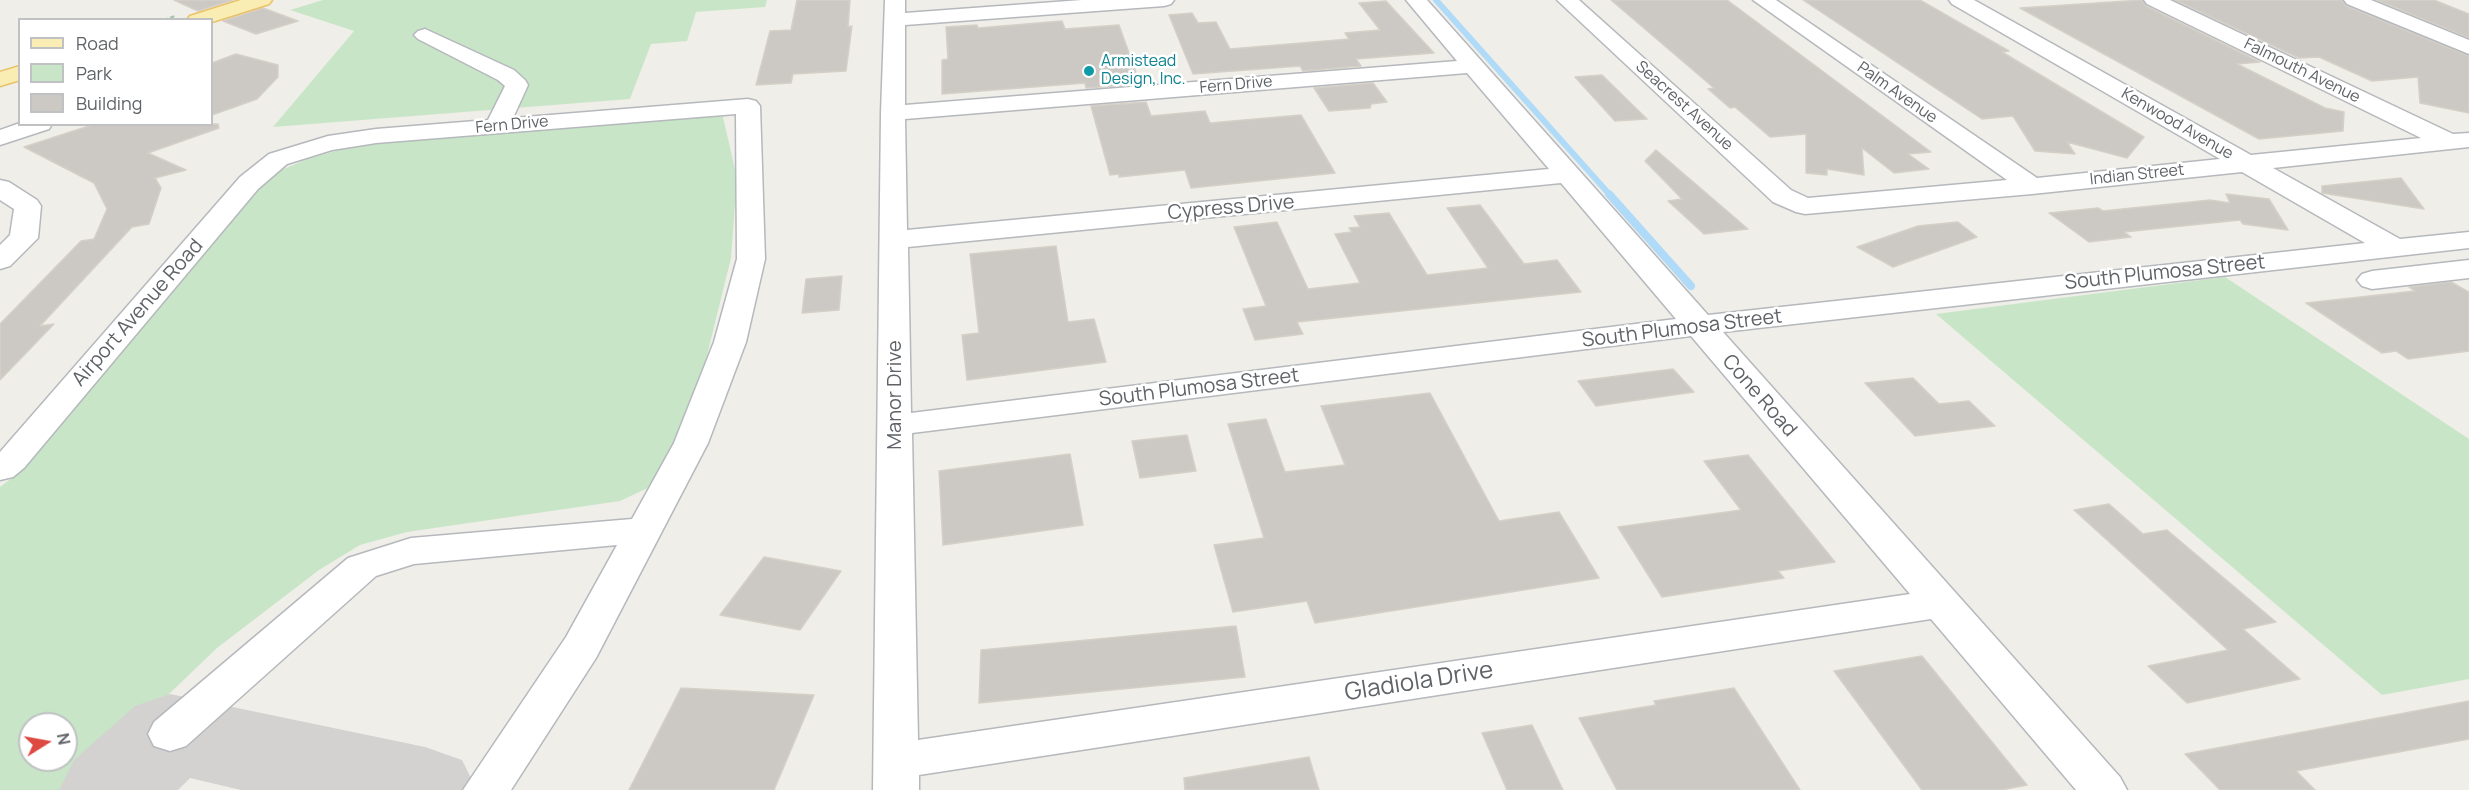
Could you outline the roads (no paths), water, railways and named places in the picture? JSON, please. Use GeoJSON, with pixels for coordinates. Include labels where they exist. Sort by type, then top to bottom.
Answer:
{"type":"FeatureCollection","features":[{"type":"Feature","properties":{"kind":"main road"},"geometry":{"type":"LineString","coordinates":[[204,18],[262,0]]}},
{"type":"Feature","properties":{"kind":"main road"},"geometry":{"type":"LineString","coordinates":[[0,79],[18,74]]}},
{"type":"Feature","properties":{"kind":"street"},"geometry":{"type":"LineString","coordinates":[[894,10],[1164,0]]}},
{"type":"Feature","properties":{"kind":"street","name":"Cone Road"},"geometry":{"type":"LineString","coordinates":[[1416,0],[2104,790]]}},
{"type":"Feature","properties":{"kind":"street","name":"Seacrest Avenue"},"geometry":{"type":"LineString","coordinates":[[1567,0],[1782,196],[1805,206]]}},
{"type":"Feature","properties":{"kind":"street","name":"Palm Avenue"},"geometry":{"type":"LineString","coordinates":[[1763,0],[2032,186]]}},
{"type":"Feature","properties":{"kind":"street","name":"Kenwood Avenue"},"geometry":{"type":"LineString","coordinates":[[1959,0],[2395,248]]}},
{"type":"Feature","properties":{"kind":"street","name":"Falmouth Avenue"},"geometry":{"type":"LineString","coordinates":[[2154,0],[2459,141]]}},
{"type":"Feature","properties":{"kind":"street"},"geometry":{"type":"LineString","coordinates":[[2354,0],[2469,48]]}},
{"type":"Feature","properties":{"kind":"street","name":"Manor Drive"},"geometry":{"type":"LineString","coordinates":[[894,10],[896,776]]}},
{"type":"Feature","properties":{"kind":"street"},"geometry":{"type":"LineString","coordinates":[[426,35],[506,75],[517,85],[496,126]]}},
{"type":"Feature","properties":{"kind":"street","name":"Fern Drive"},"geometry":{"type":"LineString","coordinates":[[893,113],[1472,66]]}},
{"type":"Feature","properties":{"kind":"street","name":"Fern Drive"},"geometry":{"type":"LineString","coordinates":[[279,159],[328,143],[376,136],[748,106],[752,259],[730,342],[691,443],[644,530]]}},
{"type":"Feature","properties":{"kind":"street"},"geometry":{"type":"LineString","coordinates":[[0,138],[34,126]]}},
{"type":"Feature","properties":{"kind":"street","name":"Indian Street"},"geometry":{"type":"LineString","coordinates":[[1805,206],[2032,186],[2459,141]]}},
{"type":"Feature","properties":{"kind":"street","name":"Airport Avenue Road"},"geometry":{"type":"LineString","coordinates":[[0,469],[12,460],[249,183],[279,159]]}},
{"type":"Feature","properties":{"kind":"street","name":"Cypress Drive"},"geometry":{"type":"LineString","coordinates":[[894,240],[1568,176]]}},
{"type":"Feature","properties":{"kind":"street"},"geometry":{"type":"LineString","coordinates":[[0,188],[28,206],[24,238],[0,260]]}},
{"type":"Feature","properties":{"kind":"street","name":"South Plumosa Street"},"geometry":{"type":"LineString","coordinates":[[895,425],[1876,304],[2469,240]]}},
{"type":"Feature","properties":{"kind":"street"},"geometry":{"type":"LineString","coordinates":[[2372,279],[2469,269]]}},
{"type":"Feature","properties":{"kind":"street"},"geometry":{"type":"LineString","coordinates":[[170,734],[362,567],[411,551],[644,530]]}},
{"type":"Feature","properties":{"kind":"street"},"geometry":{"type":"LineString","coordinates":[[486,790],[580,648],[644,530]]}},
{"type":"Feature","properties":{"kind":"street","name":"Gladiola Drive"},"geometry":{"type":"LineString","coordinates":[[896,776],[1943,603]]}},
{"type":"Feature","properties":{"kind":"waterway"},"geometry":{"type":"LineString","coordinates":[[1436,0],[1610,195]]}},
{"type":"Feature","properties":{"kind":"waterway"},"geometry":{"type":"LineString","coordinates":[[1609,194],[1691,286]]}},
{"type":"Feature","properties":{"kind":"place","name":"Armistead Design, Inc."},"geometry":{"type":"Point","coordinates":[1089,71]}}]}
